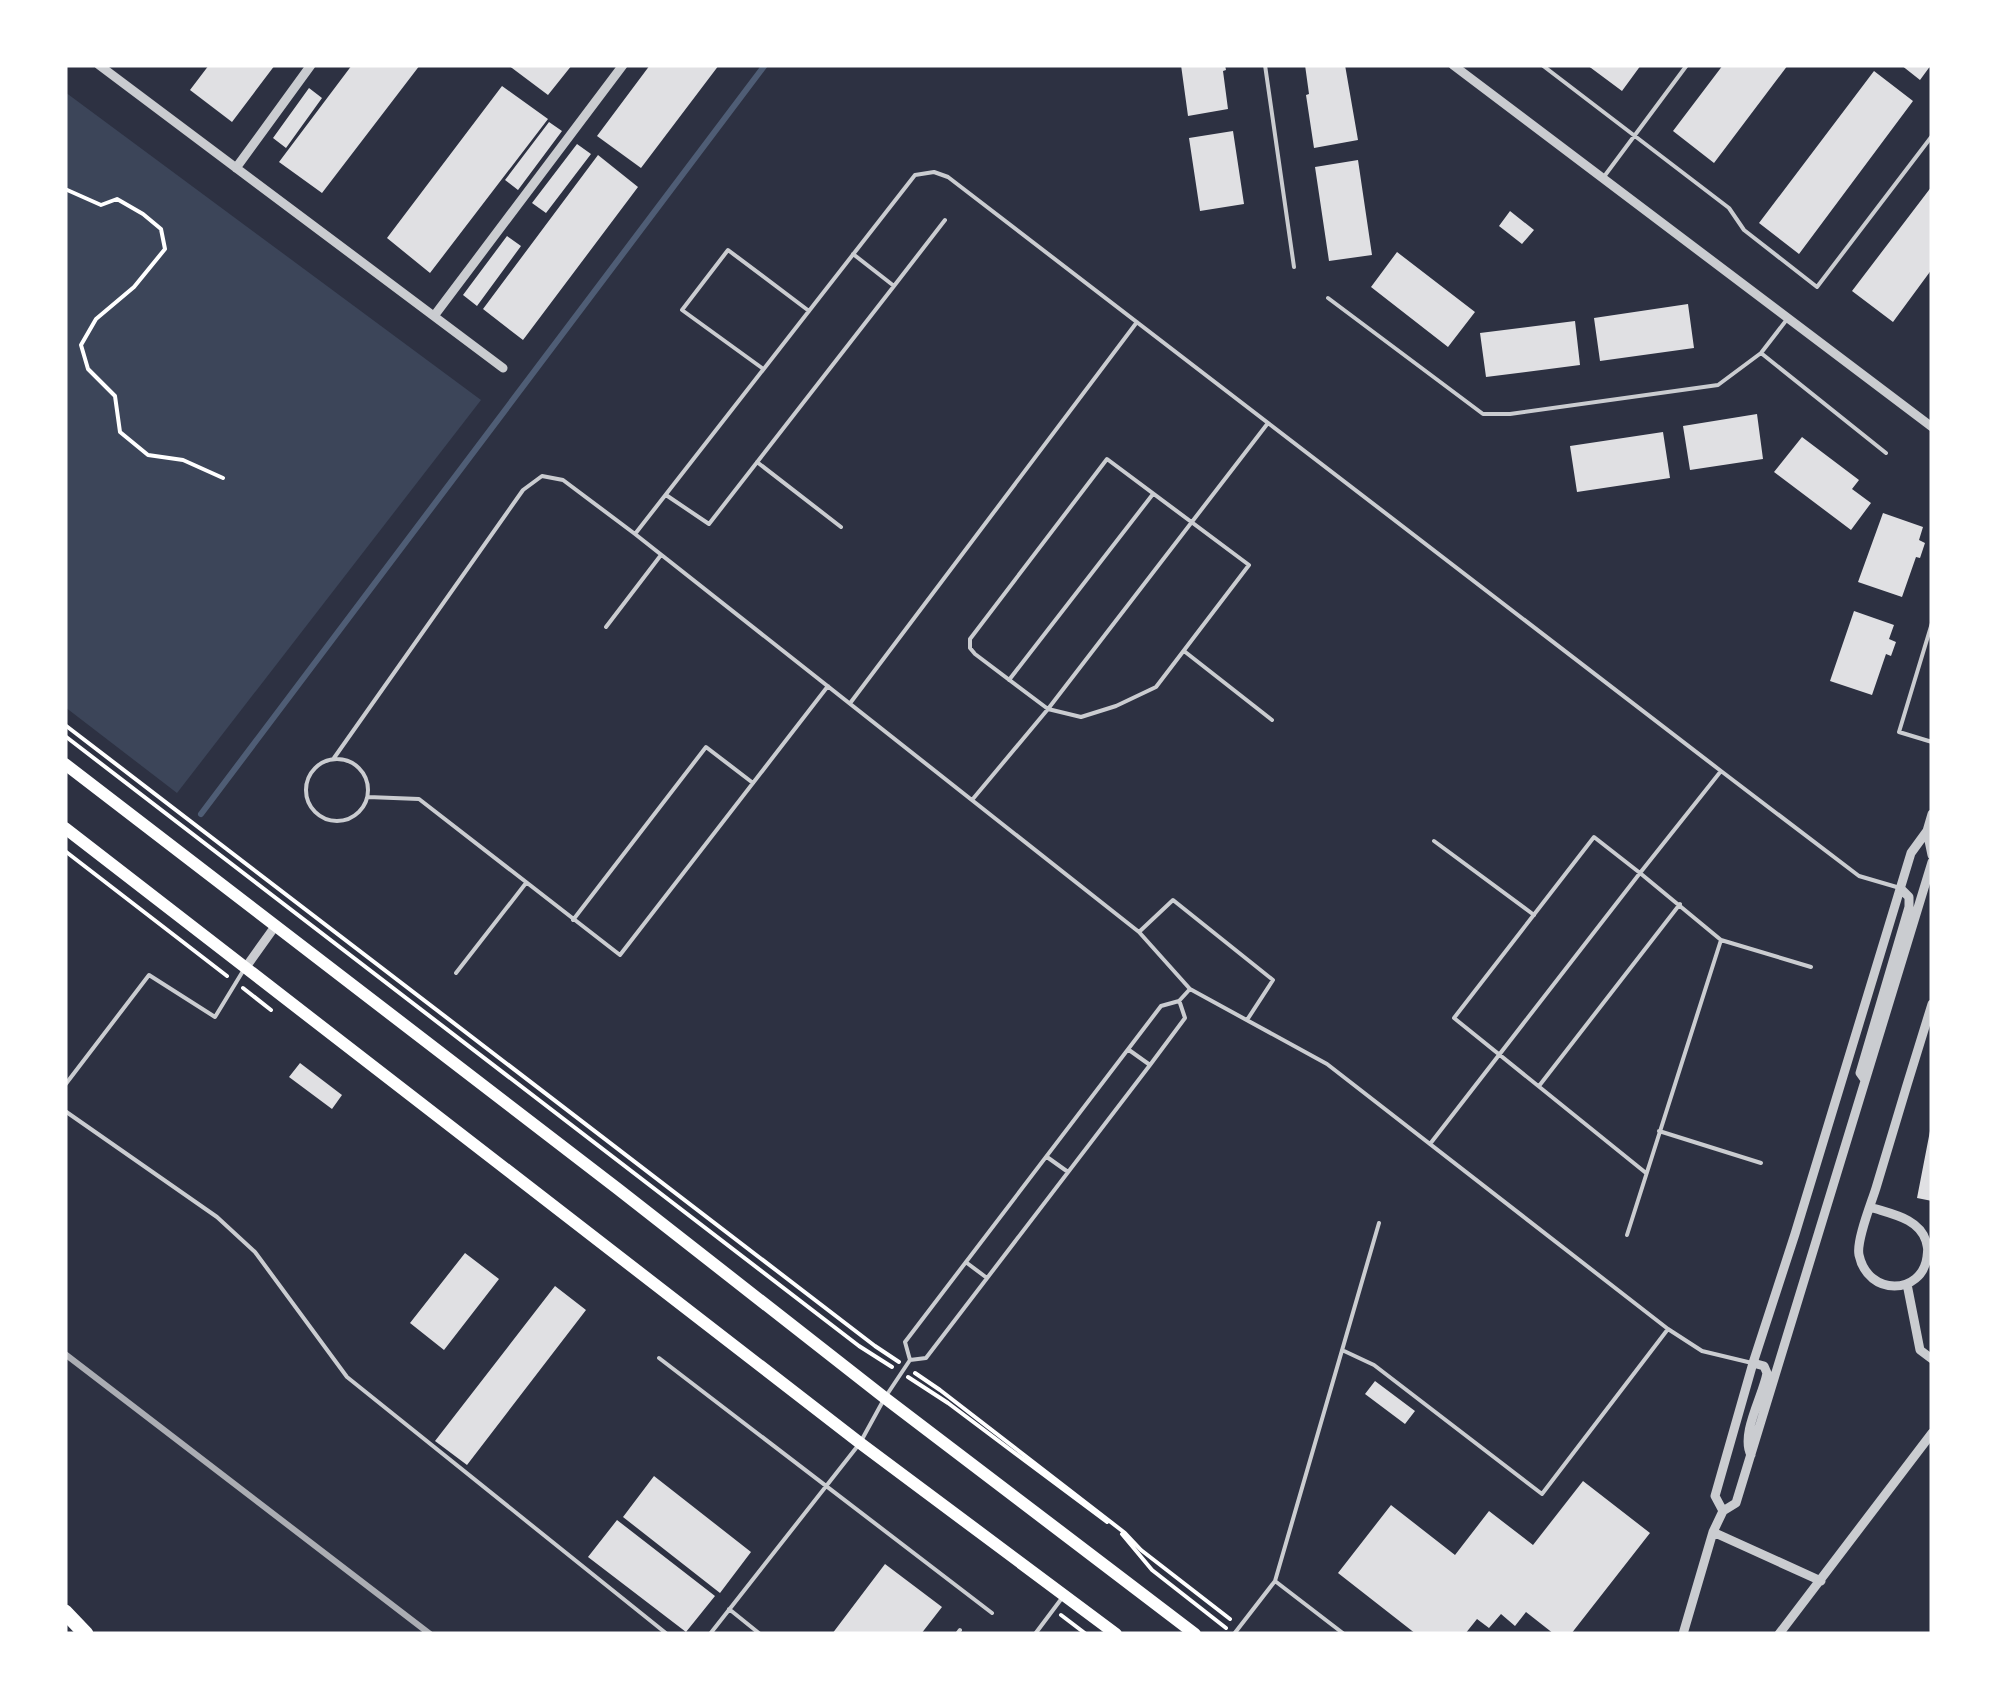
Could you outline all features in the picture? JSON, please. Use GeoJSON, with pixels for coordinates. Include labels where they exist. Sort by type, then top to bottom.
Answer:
{"type":"FeatureCollection","features":[{"type":"Feature","properties":{"kind":"highway"},"geometry":{"type":"LineString","coordinates":[[65,1612],[86,1634]]}},
{"type":"Feature","properties":{"kind":"main road"},"geometry":{"type":"LineString","coordinates":[[65,764],[1195,1634]]}},
{"type":"Feature","properties":{"kind":"main road"},"geometry":{"type":"LineString","coordinates":[[65,828],[860,1442],[1116,1634]]}},
{"type":"Feature","properties":{"kind":"street"},"geometry":{"type":"LineString","coordinates":[[99,65],[502,368]]}},
{"type":"Feature","properties":{"kind":"street"},"geometry":{"type":"LineString","coordinates":[[236,168],[311,65]]}},
{"type":"Feature","properties":{"kind":"street"},"geometry":{"type":"LineString","coordinates":[[434,316],[623,65]]}},
{"type":"Feature","properties":{"kind":"street"},"geometry":{"type":"LineString","coordinates":[[1453,65],[1932,427]]}},
{"type":"Feature","properties":{"kind":"street"},"geometry":{"type":"LineString","coordinates":[[1722,1511],[1716,1496],[1753,1363],[1911,854],[1927,831],[1932,814]]}},
{"type":"Feature","properties":{"kind":"street"},"geometry":{"type":"LineString","coordinates":[[1683,1634],[1713,1532],[1722,1511],[1736,1503],[1865,1080],[1932,858],[1927,831]]}},
{"type":"Feature","properties":{"kind":"street"},"geometry":{"type":"LineString","coordinates":[[1865,1080],[1860,1073],[1909,907],[1908,897],[1900,888]]}},
{"type":"Feature","properties":{"kind":"street"},"geometry":{"type":"LineString","coordinates":[[246,967],[276,926]]}},
{"type":"Feature","properties":{"kind":"street"},"geometry":{"type":"LineString","coordinates":[[1870,1208],[1903,1218],[1916,1225],[1924,1236],[1926,1264],[1907,1284],[1880,1284],[1868,1276],[1858,1252],[1870,1208],[1932,1004]]}},
{"type":"Feature","properties":{"kind":"street"},"geometry":{"type":"LineString","coordinates":[[1907,1284],[1920,1350],[1932,1360]]}},
{"type":"Feature","properties":{"kind":"street"},"geometry":{"type":"LineString","coordinates":[[1750,1455],[1746,1447],[1748,1436],[1767,1373],[1764,1366],[1753,1363]]}},
{"type":"Feature","properties":{"kind":"street"},"geometry":{"type":"LineString","coordinates":[[1779,1634],[1932,1433]]}},
{"type":"Feature","properties":{"kind":"street"},"geometry":{"type":"LineString","coordinates":[[1713,1532],[1821,1581]]}},
{"type":"Feature","properties":{"kind":"lane"},"geometry":{"type":"LineString","coordinates":[[1266,65],[1294,267]]}},
{"type":"Feature","properties":{"kind":"lane"},"geometry":{"type":"LineString","coordinates":[[1542,65],[1729,208],[1744,230],[1817,287],[1932,136]]}},
{"type":"Feature","properties":{"kind":"lane"},"geometry":{"type":"LineString","coordinates":[[1603,178],[1687,65]]}},
{"type":"Feature","properties":{"kind":"lane"},"geometry":{"type":"LineString","coordinates":[[634,534],[915,175],[934,172],[948,177],[1859,876],[1900,888]]}},
{"type":"Feature","properties":{"kind":"lane"},"geometry":{"type":"LineString","coordinates":[[665,495],[709,524],[944,220]]}},
{"type":"Feature","properties":{"kind":"lane"},"geometry":{"type":"LineString","coordinates":[[764,369],[682,310],[728,250],[809,311]]}},
{"type":"Feature","properties":{"kind":"lane"},"geometry":{"type":"LineString","coordinates":[[853,254],[894,286]]}},
{"type":"Feature","properties":{"kind":"lane"},"geometry":{"type":"LineString","coordinates":[[1328,298],[1482,414],[1510,414],[1718,385],[1761,354],[1788,318]]}},
{"type":"Feature","properties":{"kind":"lane"},"geometry":{"type":"LineString","coordinates":[[850,704],[1137,322]]}},
{"type":"Feature","properties":{"kind":"lane"},"geometry":{"type":"LineString","coordinates":[[1761,354],[1886,453]]}},
{"type":"Feature","properties":{"kind":"lane"},"geometry":{"type":"LineString","coordinates":[[972,800],[1048,708],[1268,422]]}},
{"type":"Feature","properties":{"kind":"lane"},"geometry":{"type":"LineString","coordinates":[[1107,459],[1193,522],[1249,565],[1156,687],[1116,706],[1081,716],[1048,708],[970,648],[970,639],[1107,459]]}},
{"type":"Feature","properties":{"kind":"lane"},"geometry":{"type":"LineString","coordinates":[[757,462],[841,527]]}},
{"type":"Feature","properties":{"kind":"lane"},"geometry":{"type":"LineString","coordinates":[[334,758],[523,490],[542,476],[563,480],[1139,932],[1190,989],[1327,1064],[1668,1329],[1702,1351],[1753,1363]]}},
{"type":"Feature","properties":{"kind":"lane"},"geometry":{"type":"LineString","coordinates":[[1010,680],[1153,494]]}},
{"type":"Feature","properties":{"kind":"lane"},"geometry":{"type":"LineString","coordinates":[[606,627],[661,556]]}},
{"type":"Feature","properties":{"kind":"lane"},"geometry":{"type":"LineString","coordinates":[[1932,623],[1899,732],[1932,742]]}},
{"type":"Feature","properties":{"kind":"lane"},"geometry":{"type":"LineString","coordinates":[[1184,651],[1272,720]]}},
{"type":"Feature","properties":{"kind":"lane"},"geometry":{"type":"LineString","coordinates":[[368,797],[418,799],[620,955],[828,686]]}},
{"type":"Feature","properties":{"kind":"lane"},"geometry":{"type":"LineString","coordinates":[[572,920],[706,747],[754,783]]}},
{"type":"Feature","properties":{"kind":"lane"},"geometry":{"type":"LineString","coordinates":[[334,758],[354,762],[369,787],[368,797],[357,814],[339,821],[329,820],[319,816],[307,798],[308,776],[324,761],[334,758]]}},
{"type":"Feature","properties":{"kind":"lane"},"geometry":{"type":"LineString","coordinates":[[1430,1144],[1722,770]]}},
{"type":"Feature","properties":{"kind":"lane"},"geometry":{"type":"LineString","coordinates":[[1646,1173],[1454,1018],[1594,837],[1721,940],[1811,967]]}},
{"type":"Feature","properties":{"kind":"lane"},"geometry":{"type":"LineString","coordinates":[[1434,841],[1534,915]]}},
{"type":"Feature","properties":{"kind":"lane"},"geometry":{"type":"LineString","coordinates":[[456,974],[526,884]]}},
{"type":"Feature","properties":{"kind":"lane"},"geometry":{"type":"LineString","coordinates":[[1139,932],[1173,900],[1274,980],[1247,1020]]}},
{"type":"Feature","properties":{"kind":"lane"},"geometry":{"type":"LineString","coordinates":[[1538,1088],[1680,904]]}},
{"type":"Feature","properties":{"kind":"lane"},"geometry":{"type":"LineString","coordinates":[[1627,1235],[1721,940]]}},
{"type":"Feature","properties":{"kind":"lane"},"geometry":{"type":"LineString","coordinates":[[65,1085],[149,976],[215,1017],[246,967]]}},
{"type":"Feature","properties":{"kind":"lane"},"geometry":{"type":"LineString","coordinates":[[710,1634],[860,1442],[910,1360],[904,1342],[1161,1006],[1180,1001],[1190,989]]}},
{"type":"Feature","properties":{"kind":"lane"},"geometry":{"type":"LineString","coordinates":[[910,1360],[926,1358],[1185,1018],[1180,1001]]}},
{"type":"Feature","properties":{"kind":"lane"},"geometry":{"type":"LineString","coordinates":[[1128,1049],[1150,1064]]}},
{"type":"Feature","properties":{"kind":"lane"},"geometry":{"type":"LineString","coordinates":[[65,1111],[217,1217],[255,1252],[347,1377],[667,1634]]}},
{"type":"Feature","properties":{"kind":"lane"},"geometry":{"type":"LineString","coordinates":[[1658,1131],[1761,1163]]}},
{"type":"Feature","properties":{"kind":"lane"},"geometry":{"type":"LineString","coordinates":[[1046,1156],[1068,1172]]}},
{"type":"Feature","properties":{"kind":"lane"},"geometry":{"type":"LineString","coordinates":[[1234,1634],[1275,1581],[1379,1223]]}},
{"type":"Feature","properties":{"kind":"lane"},"geometry":{"type":"LineString","coordinates":[[966,1262],[987,1278]]}},
{"type":"Feature","properties":{"kind":"lane"},"geometry":{"type":"LineString","coordinates":[[1342,1350],[1374,1365],[1542,1494],[1668,1329]]}},
{"type":"Feature","properties":{"kind":"lane"},"geometry":{"type":"LineString","coordinates":[[659,1358],[992,1613]]}},
{"type":"Feature","properties":{"kind":"lane"},"geometry":{"type":"LineString","coordinates":[[1275,1581],[1344,1634]]}},
{"type":"Feature","properties":{"kind":"lane"},"geometry":{"type":"LineString","coordinates":[[1034,1634],[1064,1596]]}},
{"type":"Feature","properties":{"kind":"lane"},"geometry":{"type":"LineString","coordinates":[[729,1609],[760,1634]]}},
{"type":"Feature","properties":{"kind":"path"},"geometry":{"type":"LineString","coordinates":[[65,189],[101,205],[116,199],[161,228],[165,249],[134,287],[96,320],[80,344],[88,369],[116,396],[120,432],[148,454],[182,460],[223,478]]}},
{"type":"Feature","properties":{"kind":"path"},"geometry":{"type":"LineString","coordinates":[[65,725],[860,1334],[940,1390],[1240,1626]]}},
{"type":"Feature","properties":{"kind":"path"},"geometry":{"type":"LineString","coordinates":[[65,736],[859,1346],[948,1402],[1122,1534],[1152,1570],[1234,1634]]}},
{"type":"Feature","properties":{"kind":"shaded area"},"geometry":{"type":"Polygon","coordinates":[[[65,92],[481,400],[177,793],[65,707],[65,92]]]}},
{"type":"Feature","properties":{"kind":"building"},"geometry":{"type":"Polygon","coordinates":[[[209,65],[275,65],[232,122],[190,90],[209,65]]]}},
{"type":"Feature","properties":{"kind":"building"},"geometry":{"type":"Polygon","coordinates":[[[352,65],[420,65],[322,193],[279,162],[352,65]]]}},
{"type":"Feature","properties":{"kind":"building"},"geometry":{"type":"Polygon","coordinates":[[[508,65],[572,65],[548,95],[508,65]]]}},
{"type":"Feature","properties":{"kind":"building"},"geometry":{"type":"Polygon","coordinates":[[[650,65],[719,65],[641,168],[597,136],[650,65]]]}},
{"type":"Feature","properties":{"kind":"building"},"geometry":{"type":"Polygon","coordinates":[[[1181,65],[1225,65],[1228,109],[1188,116],[1181,65]]]}},
{"type":"Feature","properties":{"kind":"building"},"geometry":{"type":"Polygon","coordinates":[[[1305,65],[1345,65],[1358,140],[1314,148],[1305,65]]]}},
{"type":"Feature","properties":{"kind":"building"},"geometry":{"type":"Polygon","coordinates":[[[1587,65],[1641,65],[1622,91],[1587,65]]]}},
{"type":"Feature","properties":{"kind":"building"},"geometry":{"type":"Polygon","coordinates":[[[1723,65],[1788,65],[1714,163],[1673,131],[1723,65]]]}},
{"type":"Feature","properties":{"kind":"building"},"geometry":{"type":"Polygon","coordinates":[[[1901,65],[1931,65],[1920,80],[1901,65]]]}},
{"type":"Feature","properties":{"kind":"building"},"geometry":{"type":"Polygon","coordinates":[[[1874,71],[1913,101],[1799,254],[1759,223],[1874,71]]]}},
{"type":"Feature","properties":{"kind":"building"},"geometry":{"type":"Polygon","coordinates":[[[502,86],[548,119],[430,273],[387,238],[502,86]]]}},
{"type":"Feature","properties":{"kind":"building"},"geometry":{"type":"Polygon","coordinates":[[[309,88],[322,98],[286,148],[273,138],[309,88]]]}},
{"type":"Feature","properties":{"kind":"building"},"geometry":{"type":"Polygon","coordinates":[[[549,122],[562,131],[518,190],[505,180],[549,122]]]}},
{"type":"Feature","properties":{"kind":"building"},"geometry":{"type":"Polygon","coordinates":[[[1233,131],[1244,204],[1200,211],[1189,138],[1233,131]]]}},
{"type":"Feature","properties":{"kind":"building"},"geometry":{"type":"Polygon","coordinates":[[[577,144],[591,154],[546,213],[532,203],[577,144]]]}},
{"type":"Feature","properties":{"kind":"building"},"geometry":{"type":"Polygon","coordinates":[[[598,155],[638,187],[523,340],[483,309],[598,155]]]}},
{"type":"Feature","properties":{"kind":"building"},"geometry":{"type":"Polygon","coordinates":[[[1358,160],[1372,255],[1329,261],[1315,167],[1358,160]]]}},
{"type":"Feature","properties":{"kind":"building"},"geometry":{"type":"Polygon","coordinates":[[[1932,186],[1932,269],[1893,322],[1852,291],[1932,186]]]}},
{"type":"Feature","properties":{"kind":"building"},"geometry":{"type":"Polygon","coordinates":[[[1510,211],[1534,230],[1522,244],[1499,226],[1510,211]]]}},
{"type":"Feature","properties":{"kind":"building"},"geometry":{"type":"Polygon","coordinates":[[[507,236],[521,246],[477,306],[463,295],[507,236]]]}},
{"type":"Feature","properties":{"kind":"building"},"geometry":{"type":"Polygon","coordinates":[[[1397,252],[1475,312],[1448,347],[1371,287],[1397,252]]]}},
{"type":"Feature","properties":{"kind":"building"},"geometry":{"type":"Polygon","coordinates":[[[1688,304],[1694,348],[1600,361],[1594,318],[1688,304]]]}},
{"type":"Feature","properties":{"kind":"building"},"geometry":{"type":"Polygon","coordinates":[[[1575,321],[1580,365],[1486,377],[1480,333],[1575,321]]]}},
{"type":"Feature","properties":{"kind":"building"},"geometry":{"type":"Polygon","coordinates":[[[1757,414],[1763,459],[1690,470],[1683,426],[1757,414]]]}},
{"type":"Feature","properties":{"kind":"building"},"geometry":{"type":"Polygon","coordinates":[[[1663,432],[1670,478],[1577,492],[1570,446],[1663,432]]]}},
{"type":"Feature","properties":{"kind":"building"},"geometry":{"type":"Polygon","coordinates":[[[1802,437],[1859,480],[1852,489],[1871,503],[1851,530],[1774,472],[1802,437]]]}},
{"type":"Feature","properties":{"kind":"building"},"geometry":{"type":"Polygon","coordinates":[[[1883,513],[1923,527],[1919,540],[1925,543],[1902,597],[1858,582],[1883,513]]]}},
{"type":"Feature","properties":{"kind":"building"},"geometry":{"type":"Polygon","coordinates":[[[1854,611],[1894,625],[1889,639],[1896,642],[1891,656],[1886,654],[1872,695],[1830,681],[1854,611]]]}},
{"type":"Feature","properties":{"kind":"building"},"geometry":{"type":"Polygon","coordinates":[[[300,1063],[342,1095],[332,1109],[289,1077],[300,1063]]]}},
{"type":"Feature","properties":{"kind":"building"},"geometry":{"type":"Polygon","coordinates":[[[1932,1131],[1932,1201],[1917,1198],[1932,1131]]]}},
{"type":"Feature","properties":{"kind":"building"},"geometry":{"type":"Polygon","coordinates":[[[465,1253],[499,1279],[444,1350],[410,1323],[465,1253]]]}},
{"type":"Feature","properties":{"kind":"building"},"geometry":{"type":"Polygon","coordinates":[[[555,1286],[586,1310],[467,1465],[435,1441],[555,1286]]]}},
{"type":"Feature","properties":{"kind":"building"},"geometry":{"type":"Polygon","coordinates":[[[1375,1381],[1415,1411],[1405,1424],[1365,1394],[1375,1381]]]}},
{"type":"Feature","properties":{"kind":"building"},"geometry":{"type":"Polygon","coordinates":[[[654,1476],[751,1552],[720,1593],[623,1517],[654,1476]]]}},
{"type":"Feature","properties":{"kind":"building"},"geometry":{"type":"Polygon","coordinates":[[[1583,1481],[1650,1533],[1571,1634],[1554,1634],[1526,1612],[1515,1626],[1501,1614],[1489,1628],[1477,1619],[1465,1634],[1416,1634],[1338,1573],[1391,1505],[1455,1555],[1489,1511],[1533,1545],[1583,1481]]]}},
{"type":"Feature","properties":{"kind":"building"},"geometry":{"type":"Polygon","coordinates":[[[617,1520],[715,1596],[686,1632],[588,1557],[617,1520]]]}},
{"type":"Feature","properties":{"kind":"building"},"geometry":{"type":"Polygon","coordinates":[[[885,1564],[942,1607],[921,1634],[832,1634],[885,1564]]]}},
{"type":"Feature","properties":{"kind":"waterway"},"geometry":{"type":"LineString","coordinates":[[201,814],[765,65]]}},
{"type":"Feature","properties":{"kind":"railway"},"geometry":{"type":"LineString","coordinates":[[65,1354],[430,1634]]}}]}
